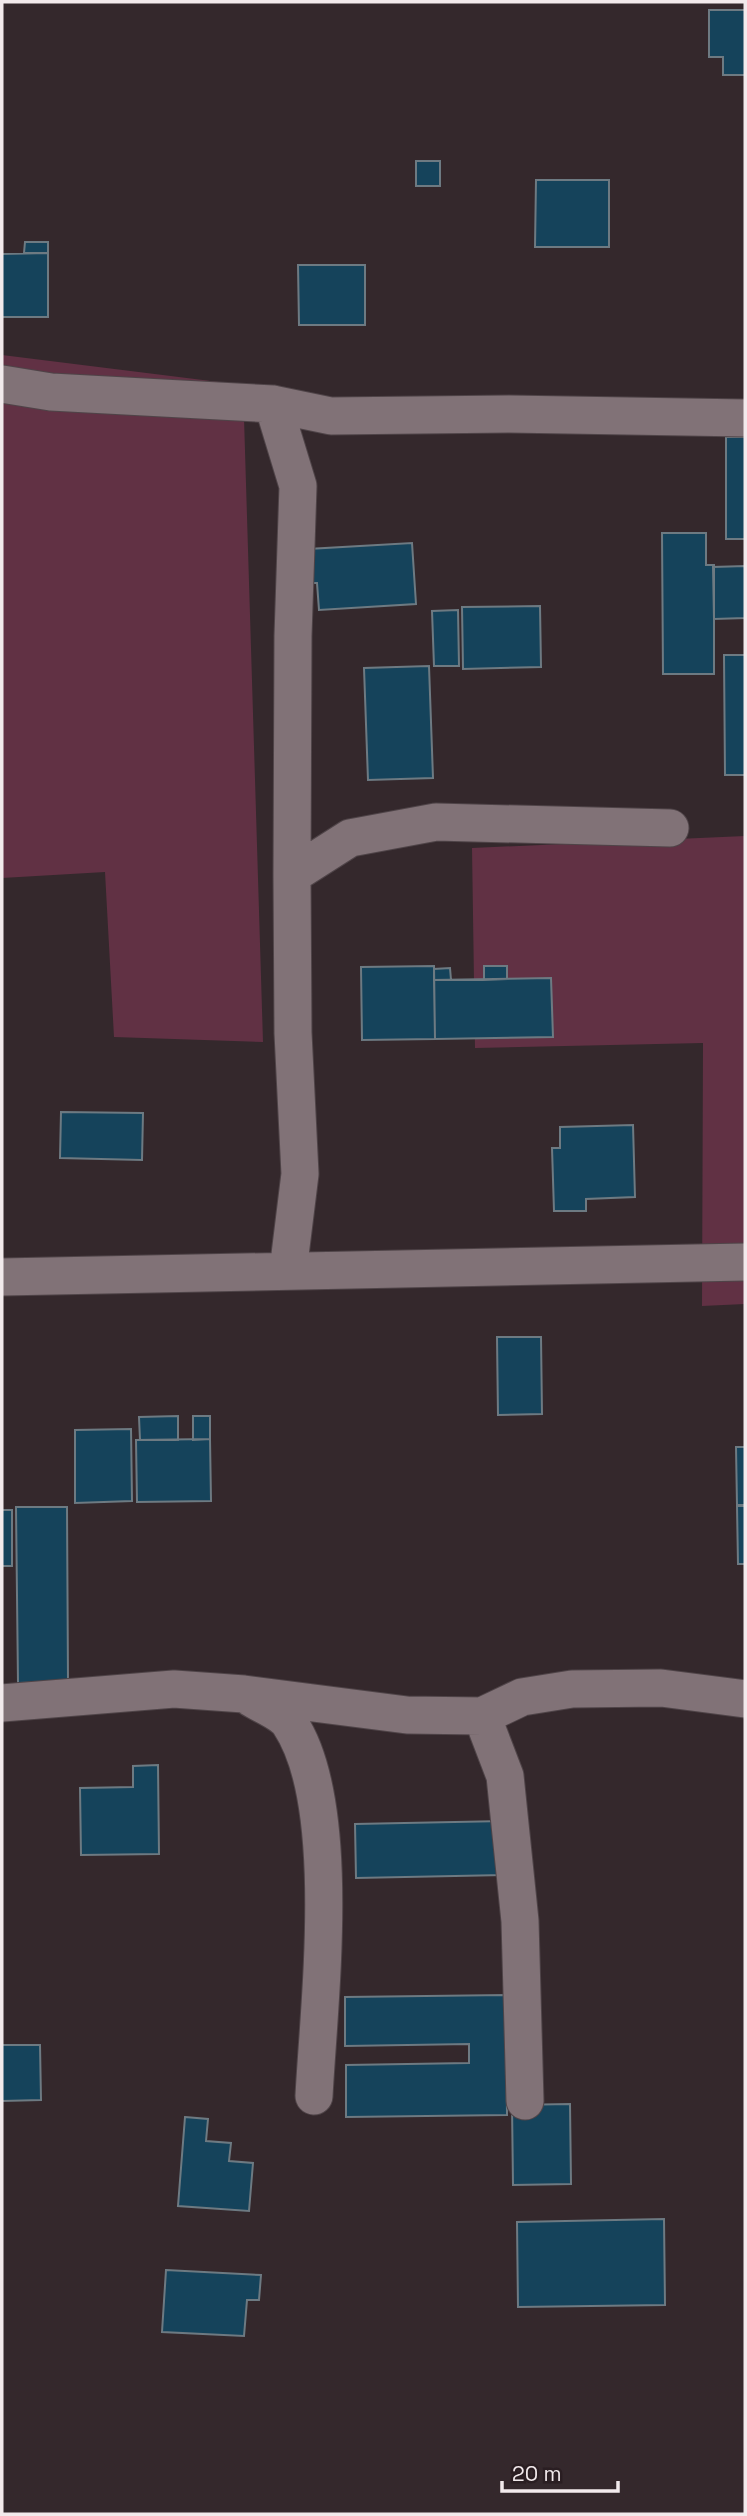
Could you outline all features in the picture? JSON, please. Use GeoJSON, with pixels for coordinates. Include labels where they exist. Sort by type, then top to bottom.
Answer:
{"type":"FeatureCollection","features":[{"type":"Feature","properties":{"kind":"street"},"geometry":{"type":"LineString","coordinates":[[2,384],[51,392],[273,404],[331,416],[509,414],[745,418]]}},
{"type":"Feature","properties":{"kind":"street"},"geometry":{"type":"LineString","coordinates":[[273,404],[298,486],[293,636],[292,875],[293,1032],[300,1174],[288,1271]]}},
{"type":"Feature","properties":{"kind":"street"},"geometry":{"type":"LineString","coordinates":[[292,875],[350,838],[436,822],[670,828]]}},
{"type":"Feature","properties":{"kind":"street"},"geometry":{"type":"LineString","coordinates":[[2,1277],[745,1262]]}},
{"type":"Feature","properties":{"kind":"street"},"geometry":{"type":"LineString","coordinates":[[2,1703],[174,1689],[244,1693],[407,1716],[482,1716],[522,1697],[572,1689],[661,1688],[745,1699]]}},
{"type":"Feature","properties":{"kind":"street"},"geometry":{"type":"LineString","coordinates":[[244,1693],[290,1722],[312,1775],[325,1887],[314,2096]]}},
{"type":"Feature","properties":{"kind":"street"},"geometry":{"type":"LineString","coordinates":[[482,1716],[505,1776],[520,1921],[525,2101]]}},
{"type":"Feature","properties":{"kind":"shaded area"},"geometry":{"type":"Polygon","coordinates":[[[2,355],[243,385],[263,1042],[114,1037],[105,872],[2,878],[2,355]]]}},
{"type":"Feature","properties":{"kind":"shaded area"},"geometry":{"type":"Polygon","coordinates":[[[745,836],[745,1304],[702,1306],[703,1043],[475,1048],[472,848],[745,836]]]}},
{"type":"Feature","properties":{"kind":"building"},"geometry":{"type":"Polygon","coordinates":[[[709,10],[745,10],[745,75],[723,75],[723,57],[709,57],[709,10]]]}},
{"type":"Feature","properties":{"kind":"building"},"geometry":{"type":"Polygon","coordinates":[[[416,161],[440,161],[440,186],[416,186],[416,161]]]}},
{"type":"Feature","properties":{"kind":"building"},"geometry":{"type":"Polygon","coordinates":[[[536,180],[609,180],[609,247],[535,247],[536,180]]]}},
{"type":"Feature","properties":{"kind":"building"},"geometry":{"type":"Polygon","coordinates":[[[25,242],[48,242],[48,253],[24,253],[25,242]]]}},
{"type":"Feature","properties":{"kind":"building"},"geometry":{"type":"Polygon","coordinates":[[[48,253],[48,317],[2,317],[2,254],[48,253]]]}},
{"type":"Feature","properties":{"kind":"building"},"geometry":{"type":"Polygon","coordinates":[[[298,265],[365,265],[365,325],[299,325],[298,265]]]}},
{"type":"Feature","properties":{"kind":"building"},"geometry":{"type":"Polygon","coordinates":[[[726,437],[745,437],[745,539],[726,539],[726,437]]]}},
{"type":"Feature","properties":{"kind":"building"},"geometry":{"type":"Polygon","coordinates":[[[662,533],[706,533],[706,565],[714,565],[714,674],[663,674],[662,533]]]}},
{"type":"Feature","properties":{"kind":"building"},"geometry":{"type":"Polygon","coordinates":[[[412,543],[416,604],[319,610],[317,583],[309,583],[308,549],[412,543]]]}},
{"type":"Feature","properties":{"kind":"building"},"geometry":{"type":"Polygon","coordinates":[[[745,566],[745,618],[714,619],[713,567],[745,566]]]}},
{"type":"Feature","properties":{"kind":"building"},"geometry":{"type":"Polygon","coordinates":[[[540,606],[541,667],[463,669],[462,607],[540,606]]]}},
{"type":"Feature","properties":{"kind":"building"},"geometry":{"type":"Polygon","coordinates":[[[458,610],[459,666],[434,666],[432,611],[458,610]]]}},
{"type":"Feature","properties":{"kind":"building"},"geometry":{"type":"Polygon","coordinates":[[[724,655],[745,655],[745,775],[725,775],[724,655]]]}},
{"type":"Feature","properties":{"kind":"building"},"geometry":{"type":"Polygon","coordinates":[[[429,666],[433,778],[368,780],[364,668],[429,666]]]}},
{"type":"Feature","properties":{"kind":"building"},"geometry":{"type":"Polygon","coordinates":[[[434,966],[435,1039],[362,1040],[361,967],[434,966]]]}},
{"type":"Feature","properties":{"kind":"building"},"geometry":{"type":"Polygon","coordinates":[[[484,966],[507,966],[507,979],[484,980],[484,966]]]}},
{"type":"Feature","properties":{"kind":"building"},"geometry":{"type":"Polygon","coordinates":[[[450,968],[451,980],[434,980],[434,969],[450,968]]]}},
{"type":"Feature","properties":{"kind":"building"},"geometry":{"type":"Polygon","coordinates":[[[551,978],[553,1037],[435,1039],[434,980],[551,978]]]}},
{"type":"Feature","properties":{"kind":"building"},"geometry":{"type":"Polygon","coordinates":[[[61,1112],[143,1113],[142,1160],[60,1158],[61,1112]]]}},
{"type":"Feature","properties":{"kind":"building"},"geometry":{"type":"Polygon","coordinates":[[[633,1125],[635,1197],[586,1199],[586,1211],[554,1211],[552,1148],[560,1148],[560,1127],[633,1125]]]}},
{"type":"Feature","properties":{"kind":"building"},"geometry":{"type":"Polygon","coordinates":[[[497,1337],[541,1337],[542,1414],[498,1415],[497,1337]]]}},
{"type":"Feature","properties":{"kind":"building"},"geometry":{"type":"Polygon","coordinates":[[[178,1416],[178,1440],[140,1440],[139,1417],[178,1416]]]}},
{"type":"Feature","properties":{"kind":"building"},"geometry":{"type":"Polygon","coordinates":[[[193,1416],[210,1416],[210,1439],[193,1440],[193,1416]]]}},
{"type":"Feature","properties":{"kind":"building"},"geometry":{"type":"Polygon","coordinates":[[[131,1429],[132,1501],[75,1503],[75,1430],[131,1429]]]}},
{"type":"Feature","properties":{"kind":"building"},"geometry":{"type":"Polygon","coordinates":[[[210,1439],[211,1501],[137,1502],[136,1440],[210,1439]]]}},
{"type":"Feature","properties":{"kind":"building"},"geometry":{"type":"Polygon","coordinates":[[[736,1447],[745,1447],[745,1505],[737,1505],[736,1447]]]}},
{"type":"Feature","properties":{"kind":"building"},"geometry":{"type":"Polygon","coordinates":[[[737,1506],[745,1506],[745,1564],[738,1564],[737,1506]]]}},
{"type":"Feature","properties":{"kind":"building"},"geometry":{"type":"Polygon","coordinates":[[[16,1507],[67,1507],[68,1682],[18,1683],[16,1507]]]}},
{"type":"Feature","properties":{"kind":"building"},"geometry":{"type":"Polygon","coordinates":[[[2,1510],[12,1510],[12,1566],[2,1566],[2,1510]]]}},
{"type":"Feature","properties":{"kind":"building"},"geometry":{"type":"Polygon","coordinates":[[[158,1765],[159,1854],[81,1855],[80,1788],[133,1787],[133,1766],[158,1765]]]}},
{"type":"Feature","properties":{"kind":"building"},"geometry":{"type":"Polygon","coordinates":[[[504,1821],[504,1875],[356,1878],[355,1824],[504,1821]]]}},
{"type":"Feature","properties":{"kind":"building"},"geometry":{"type":"Polygon","coordinates":[[[506,1995],[507,2115],[346,2117],[346,2065],[469,2063],[469,2044],[345,2046],[345,1997],[506,1995]]]}},
{"type":"Feature","properties":{"kind":"building"},"geometry":{"type":"Polygon","coordinates":[[[2,2045],[40,2045],[41,2100],[2,2101],[2,2045]]]}},
{"type":"Feature","properties":{"kind":"building"},"geometry":{"type":"Polygon","coordinates":[[[570,2104],[571,2184],[513,2185],[512,2105],[570,2104]]]}},
{"type":"Feature","properties":{"kind":"building"},"geometry":{"type":"Polygon","coordinates":[[[185,2117],[208,2119],[206,2141],[231,2143],[229,2161],[253,2163],[249,2211],[178,2206],[185,2117]]]}},
{"type":"Feature","properties":{"kind":"building"},"geometry":{"type":"Polygon","coordinates":[[[664,2219],[665,2305],[518,2307],[517,2222],[664,2219]]]}},
{"type":"Feature","properties":{"kind":"building"},"geometry":{"type":"Polygon","coordinates":[[[166,2270],[261,2275],[259,2300],[247,2300],[244,2336],[162,2332],[166,2270]]]}}]}
